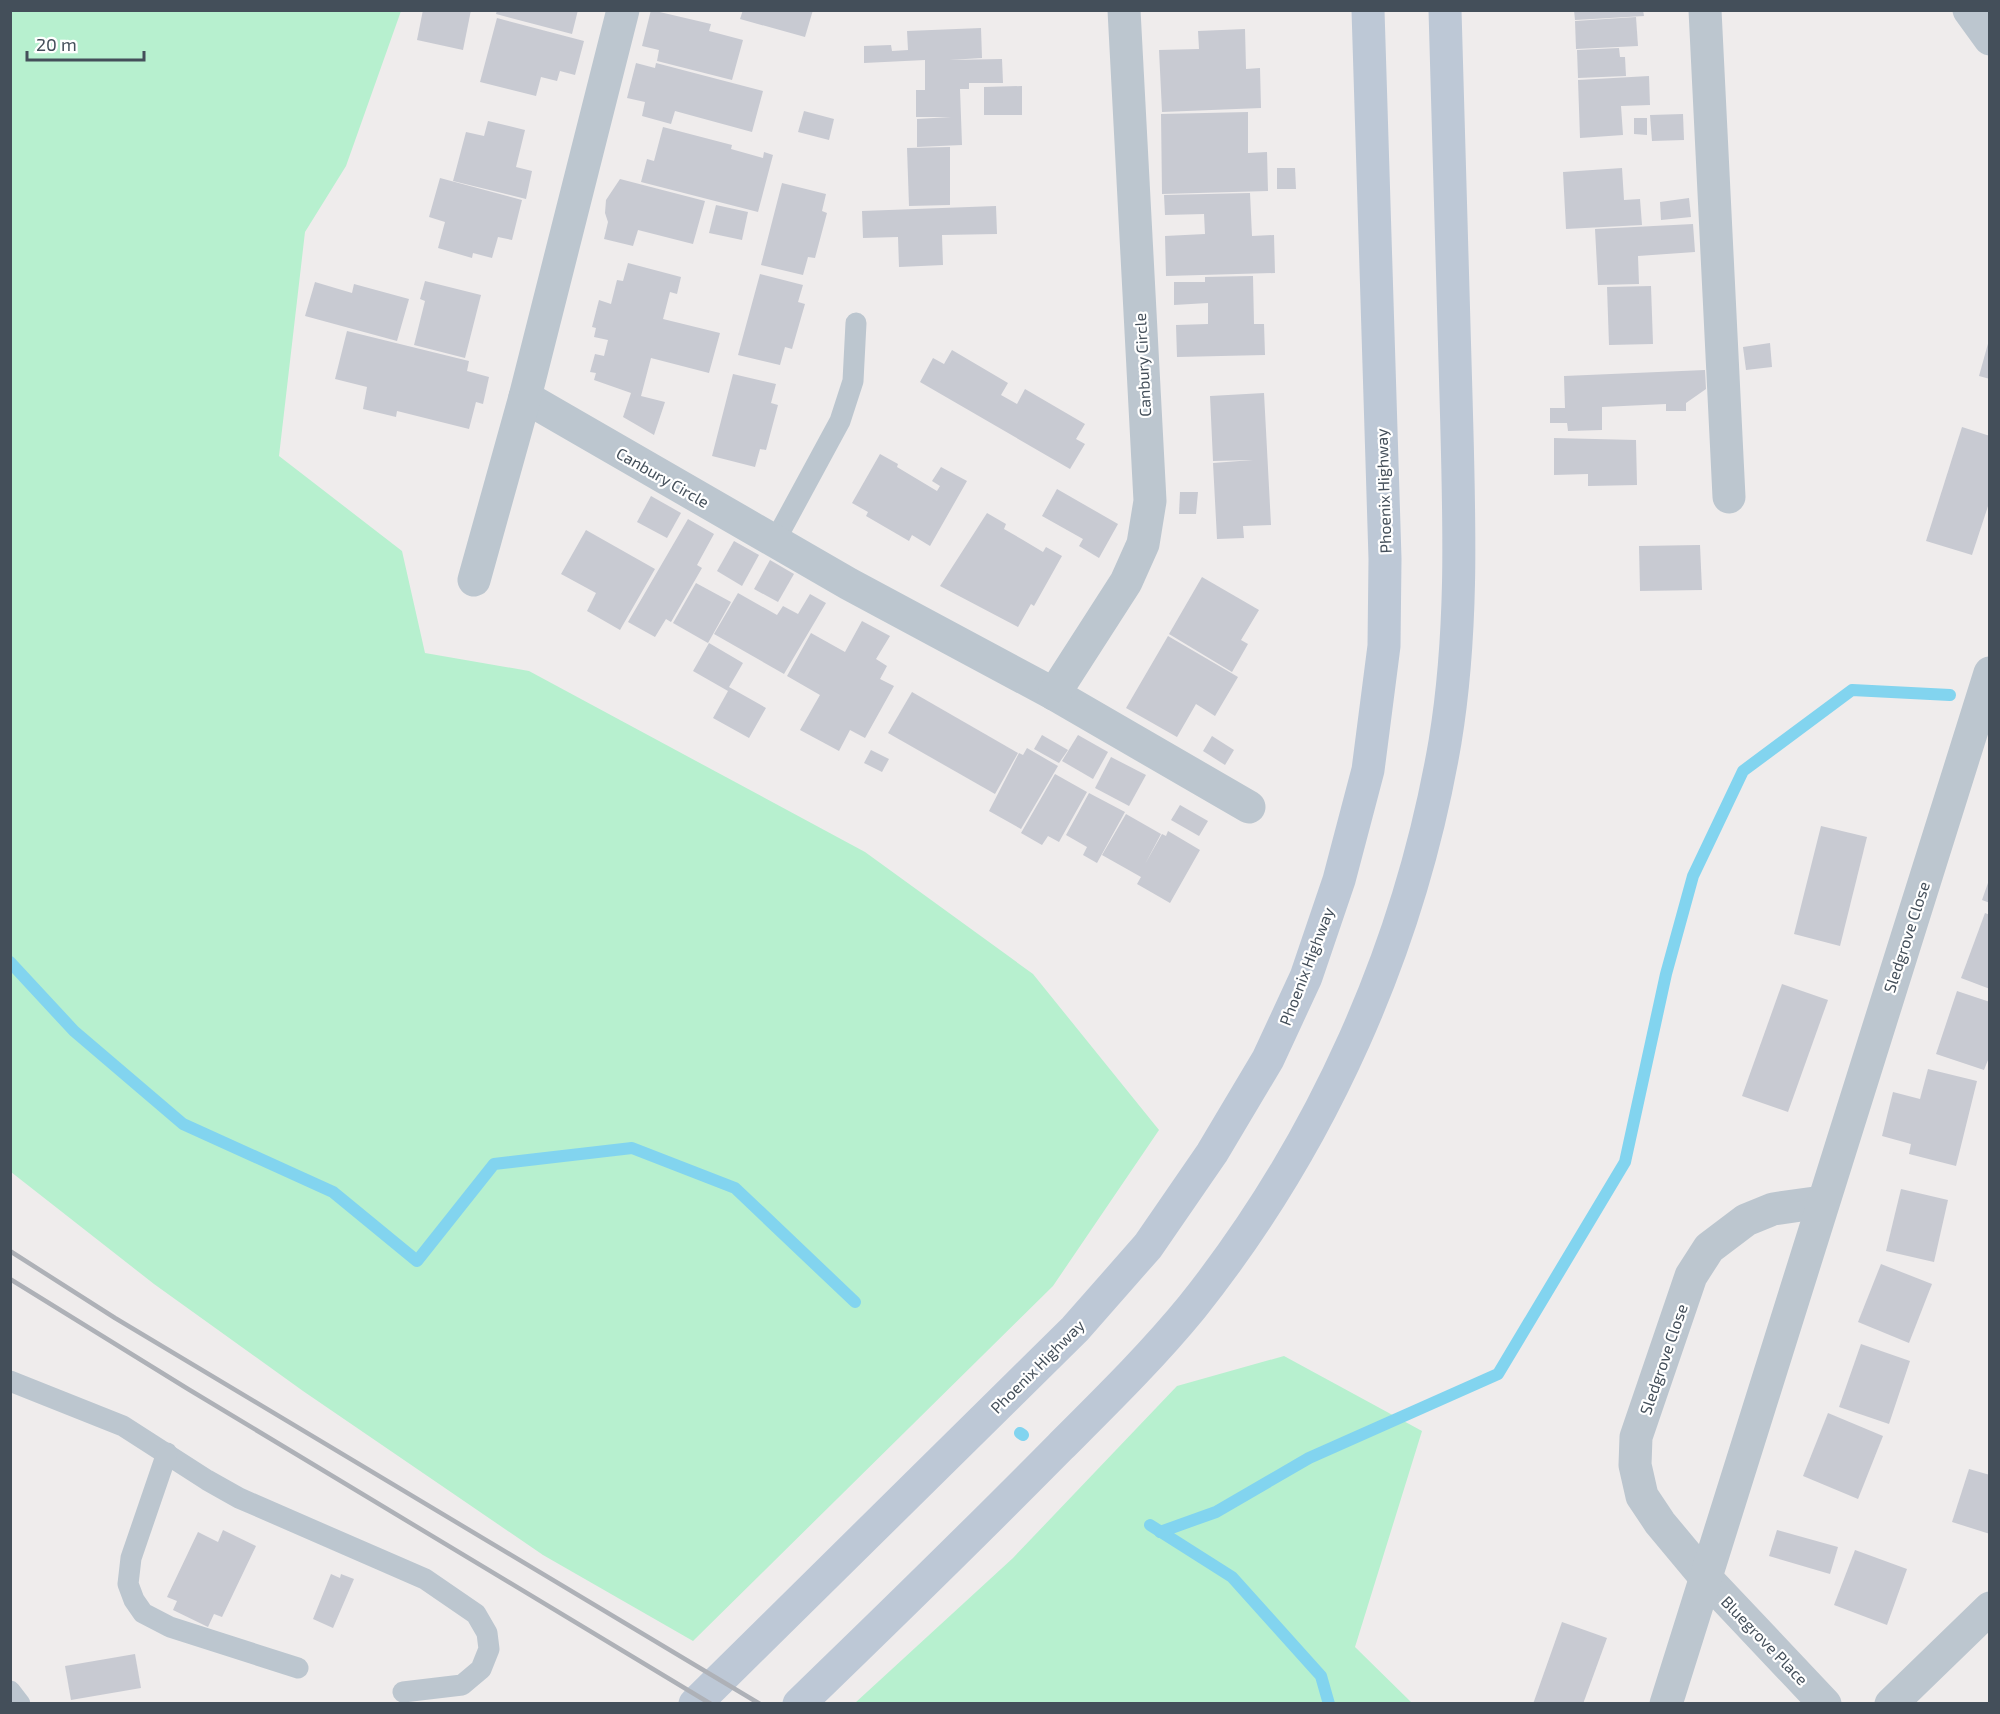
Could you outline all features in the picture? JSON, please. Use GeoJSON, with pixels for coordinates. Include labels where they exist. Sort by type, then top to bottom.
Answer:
{"type":"FeatureCollection","features":[{"type":"Feature","properties":{"kind":"main road","name":"Phoenix Highway"},"geometry":{"type":"LineString","coordinates":[[695,1704],[1075,1329],[1148,1246],[1206,1163],[1268,1059],[1306,976],[1339,880],[1368,770],[1384,646],[1384,547],[1368,10]]}},
{"type":"Feature","properties":{"kind":"main road"},"geometry":{"type":"LineString","coordinates":[[799,1704],[978,1530],[1108,1398],[1191,1308],[1273,1195],[1328,1098],[1385,967],[1421,854],[1445,740],[1456,643],[1460,541],[1445,10]]}},
{"type":"Feature","properties":{"kind":"street"},"geometry":{"type":"LineString","coordinates":[[474,580],[525,397],[623,10]]}},
{"type":"Feature","properties":{"kind":"street","name":"Canbury Circle"},"geometry":{"type":"LineString","coordinates":[[1054,694],[1126,582],[1143,544],[1150,501],[1124,10]]}},
{"type":"Feature","properties":{"kind":"street"},"geometry":{"type":"LineString","coordinates":[[1705,10],[1729,497]]}},
{"type":"Feature","properties":{"kind":"street","name":"Canbury Circle"},"geometry":{"type":"LineString","coordinates":[[525,397],[775,541],[1054,694],[1249,807]]}},
{"type":"Feature","properties":{"kind":"street","name":"Sledgrove Close"},"geometry":{"type":"LineString","coordinates":[[1666,1704],[1989,673]]}},
{"type":"Feature","properties":{"kind":"street","name":"Sledgrove Close"},"geometry":{"type":"LineString","coordinates":[[1705,1577],[1659,1523],[1642,1496],[1635,1465],[1636,1437],[1691,1276],[1709,1248],[1746,1220],[1773,1209],[1822,1202]]}},
{"type":"Feature","properties":{"kind":"street","name":"Bluegrove Place"},"geometry":{"type":"LineString","coordinates":[[1705,1577],[1825,1704]]}},
{"type":"Feature","properties":{"kind":"street"},"geometry":{"type":"LineString","coordinates":[[1891,1704],[1989,1608]]}},
{"type":"Feature","properties":{"kind":"lane"},"geometry":{"type":"LineString","coordinates":[[775,541],[840,421],[853,381],[856,323]]}},
{"type":"Feature","properties":{"kind":"lane"},"geometry":{"type":"LineString","coordinates":[[10,1381],[123,1426],[239,1498],[425,1579],[476,1614],[487,1633],[489,1649],[481,1669],[462,1685],[403,1692]]}},
{"type":"Feature","properties":{"kind":"lane"},"geometry":{"type":"LineString","coordinates":[[167,1453],[131,1558],[128,1584],[134,1600],[142,1613],[170,1627],[298,1668]]}},
{"type":"Feature","properties":{"kind":"lane"},"geometry":{"type":"LineString","coordinates":[[10,1690],[20,1704]]}},
{"type":"Feature","properties":{"kind":"green space"},"geometry":{"type":"Polygon","coordinates":[[[10,11],[401,11],[346,166],[305,232],[279,456],[402,551],[425,653],[529,671],[865,852],[1033,974],[1159,1130],[1053,1286],[693,1641],[543,1555],[303,1391],[154,1284],[11,1172],[10,11]]]}},
{"type":"Feature","properties":{"kind":"green space"},"geometry":{"type":"Polygon","coordinates":[[[1284,1356],[1422,1431],[1355,1647],[1412,1703],[855,1703],[1013,1558],[1177,1386],[1284,1356]]]}},
{"type":"Feature","properties":{"kind":"building"},"geometry":{"type":"Polygon","coordinates":[[[423,10],[471,10],[463,50],[417,40],[423,10]]]}},
{"type":"Feature","properties":{"kind":"building"},"geometry":{"type":"Polygon","coordinates":[[[497,10],[578,10],[572,34],[496,14],[497,10]]]}},
{"type":"Feature","properties":{"kind":"building"},"geometry":{"type":"Polygon","coordinates":[[[651,10],[711,24],[709,31],[743,40],[732,80],[657,61],[659,50],[642,46],[651,10]]]}},
{"type":"Feature","properties":{"kind":"building"},"geometry":{"type":"Polygon","coordinates":[[[743,10],[813,10],[805,37],[740,19],[743,10]]]}},
{"type":"Feature","properties":{"kind":"building"},"geometry":{"type":"Polygon","coordinates":[[[1574,10],[1643,10],[1644,16],[1575,20],[1574,10]]]}},
{"type":"Feature","properties":{"kind":"building"},"geometry":{"type":"Polygon","coordinates":[[[1636,17],[1638,46],[1576,49],[1575,21],[1636,17]]]}},
{"type":"Feature","properties":{"kind":"building"},"geometry":{"type":"Polygon","coordinates":[[[497,18],[584,41],[575,75],[560,71],[557,81],[541,77],[536,96],[480,82],[497,18]]]}},
{"type":"Feature","properties":{"kind":"building"},"geometry":{"type":"Polygon","coordinates":[[[981,28],[982,58],[949,60],[1002,59],[1003,83],[969,83],[969,89],[960,89],[962,145],[917,147],[917,119],[951,117],[916,117],[916,90],[925,90],[925,60],[864,63],[864,46],[891,45],[892,51],[908,50],[907,31],[981,28]]]}},
{"type":"Feature","properties":{"kind":"building"},"geometry":{"type":"Polygon","coordinates":[[[1245,29],[1246,69],[1260,68],[1261,108],[1162,112],[1159,50],[1199,49],[1198,31],[1245,29]]]}},
{"type":"Feature","properties":{"kind":"building"},"geometry":{"type":"Polygon","coordinates":[[[1619,48],[1620,57],[1625,57],[1626,76],[1578,78],[1577,50],[1619,48]]]}},
{"type":"Feature","properties":{"kind":"building"},"geometry":{"type":"Polygon","coordinates":[[[636,63],[655,68],[656,63],[763,91],[752,132],[675,111],[671,124],[642,116],[645,102],[627,98],[636,63]]]}},
{"type":"Feature","properties":{"kind":"building"},"geometry":{"type":"Polygon","coordinates":[[[1649,76],[1650,105],[1621,106],[1623,135],[1580,138],[1578,80],[1649,76]]]}},
{"type":"Feature","properties":{"kind":"building"},"geometry":{"type":"Polygon","coordinates":[[[1022,86],[1022,115],[984,115],[984,87],[1022,86]]]}},
{"type":"Feature","properties":{"kind":"building"},"geometry":{"type":"Polygon","coordinates":[[[804,111],[834,119],[829,140],[798,132],[804,111]]]}},
{"type":"Feature","properties":{"kind":"building"},"geometry":{"type":"Polygon","coordinates":[[[1248,112],[1248,153],[1267,152],[1268,191],[1162,194],[1161,114],[1248,112]]]}},
{"type":"Feature","properties":{"kind":"building"},"geometry":{"type":"Polygon","coordinates":[[[1683,114],[1684,140],[1652,141],[1650,115],[1683,114]]]}},
{"type":"Feature","properties":{"kind":"building"},"geometry":{"type":"Polygon","coordinates":[[[1634,118],[1647,118],[1647,135],[1634,134],[1634,118]]]}},
{"type":"Feature","properties":{"kind":"building"},"geometry":{"type":"Polygon","coordinates":[[[488,121],[525,130],[516,167],[532,171],[526,199],[453,181],[466,132],[484,136],[488,121]]]}},
{"type":"Feature","properties":{"kind":"building"},"geometry":{"type":"Polygon","coordinates":[[[663,127],[732,145],[731,149],[763,158],[764,152],[773,155],[758,212],[641,182],[647,159],[654,161],[663,127]]]}},
{"type":"Feature","properties":{"kind":"building"},"geometry":{"type":"Polygon","coordinates":[[[950,147],[950,205],[909,206],[907,148],[950,147]]]}},
{"type":"Feature","properties":{"kind":"building"},"geometry":{"type":"Polygon","coordinates":[[[1277,168],[1295,168],[1296,189],[1277,189],[1277,168]]]}},
{"type":"Feature","properties":{"kind":"building"},"geometry":{"type":"Polygon","coordinates":[[[1622,168],[1624,200],[1640,199],[1642,225],[1566,229],[1563,172],[1622,168]]]}},
{"type":"Feature","properties":{"kind":"building"},"geometry":{"type":"Polygon","coordinates":[[[440,178],[522,200],[512,240],[498,237],[492,258],[473,253],[472,258],[438,248],[445,222],[429,217],[440,178]]]}},
{"type":"Feature","properties":{"kind":"building"},"geometry":{"type":"Polygon","coordinates":[[[620,179],[705,201],[693,244],[638,230],[633,246],[604,239],[608,222],[605,213],[606,200],[620,179]]]}},
{"type":"Feature","properties":{"kind":"building"},"geometry":{"type":"Polygon","coordinates":[[[782,183],[826,194],[822,211],[827,213],[815,258],[808,257],[803,275],[761,265],[782,183]]]}},
{"type":"Feature","properties":{"kind":"building"},"geometry":{"type":"Polygon","coordinates":[[[1250,193],[1252,236],[1274,235],[1275,273],[1166,276],[1165,236],[1205,234],[1204,214],[1165,215],[1164,195],[1250,193]]]}},
{"type":"Feature","properties":{"kind":"building"},"geometry":{"type":"Polygon","coordinates":[[[1689,198],[1691,217],[1661,220],[1660,202],[1689,198]]]}},
{"type":"Feature","properties":{"kind":"building"},"geometry":{"type":"Polygon","coordinates":[[[716,205],[748,212],[742,240],[709,233],[716,205]]]}},
{"type":"Feature","properties":{"kind":"building"},"geometry":{"type":"Polygon","coordinates":[[[996,206],[997,234],[942,235],[943,265],[899,267],[898,237],[863,238],[862,211],[996,206]]]}},
{"type":"Feature","properties":{"kind":"building"},"geometry":{"type":"Polygon","coordinates":[[[1693,224],[1695,252],[1638,256],[1639,284],[1598,285],[1595,229],[1693,224]]]}},
{"type":"Feature","properties":{"kind":"building"},"geometry":{"type":"Polygon","coordinates":[[[628,263],[681,277],[677,294],[670,292],[663,319],[720,333],[709,373],[651,358],[641,396],[665,402],[654,435],[623,417],[631,393],[594,380],[596,373],[590,372],[595,354],[604,356],[608,340],[594,337],[596,328],[592,327],[599,300],[611,304],[617,280],[623,281],[628,263]]]}},
{"type":"Feature","properties":{"kind":"building"},"geometry":{"type":"Polygon","coordinates":[[[760,274],[803,285],[798,302],[805,304],[792,349],[785,347],[780,365],[738,355],[760,274]]]}},
{"type":"Feature","properties":{"kind":"building"},"geometry":{"type":"Polygon","coordinates":[[[1253,276],[1254,324],[1264,324],[1265,355],[1177,357],[1176,325],[1208,324],[1208,303],[1174,305],[1174,282],[1205,282],[1205,277],[1253,276]]]}},
{"type":"Feature","properties":{"kind":"building"},"geometry":{"type":"Polygon","coordinates":[[[425,281],[481,295],[465,358],[414,345],[425,301],[420,299],[425,281]]]}},
{"type":"Feature","properties":{"kind":"building"},"geometry":{"type":"Polygon","coordinates":[[[315,282],[352,293],[354,284],[409,299],[397,341],[305,316],[315,282]]]}},
{"type":"Feature","properties":{"kind":"building"},"geometry":{"type":"Polygon","coordinates":[[[1651,286],[1653,344],[1609,345],[1607,287],[1651,286]]]}},
{"type":"Feature","properties":{"kind":"building"},"geometry":{"type":"Polygon","coordinates":[[[347,331],[469,361],[467,371],[489,377],[483,404],[476,402],[469,429],[397,411],[396,417],[363,409],[367,387],[335,379],[347,331]]]}},
{"type":"Feature","properties":{"kind":"building"},"geometry":{"type":"Polygon","coordinates":[[[1990,340],[1990,379],[1979,376],[1990,340]]]}},
{"type":"Feature","properties":{"kind":"building"},"geometry":{"type":"Polygon","coordinates":[[[1770,343],[1772,367],[1746,370],[1743,347],[1770,343]]]}},
{"type":"Feature","properties":{"kind":"building"},"geometry":{"type":"Polygon","coordinates":[[[952,350],[1008,383],[1001,395],[1017,404],[1025,389],[1085,424],[1076,439],[1085,444],[1070,469],[920,382],[933,358],[944,364],[952,350]]]}},
{"type":"Feature","properties":{"kind":"building"},"geometry":{"type":"Polygon","coordinates":[[[1705,370],[1706,389],[1686,403],[1686,411],[1666,411],[1666,404],[1602,407],[1602,430],[1568,431],[1567,423],[1550,423],[1550,408],[1565,408],[1564,376],[1705,370]]]}},
{"type":"Feature","properties":{"kind":"building"},"geometry":{"type":"Polygon","coordinates":[[[733,374],[776,384],[771,403],[778,405],[766,450],[760,449],[755,467],[712,456],[733,374]]]}},
{"type":"Feature","properties":{"kind":"building"},"geometry":{"type":"Polygon","coordinates":[[[1264,393],[1271,525],[1243,526],[1244,538],[1217,539],[1213,463],[1253,460],[1213,461],[1210,396],[1264,393]]]}},
{"type":"Feature","properties":{"kind":"building"},"geometry":{"type":"Polygon","coordinates":[[[1962,427],[1990,436],[1990,500],[1972,555],[1926,541],[1962,427]]]}},
{"type":"Feature","properties":{"kind":"building"},"geometry":{"type":"Polygon","coordinates":[[[1554,438],[1636,440],[1637,485],[1588,486],[1588,474],[1554,475],[1554,438]]]}},
{"type":"Feature","properties":{"kind":"building"},"geometry":{"type":"Polygon","coordinates":[[[880,454],[937,491],[940,486],[932,481],[941,467],[967,481],[930,546],[912,535],[909,541],[866,516],[868,512],[852,503],[880,454]]]}},
{"type":"Feature","properties":{"kind":"building"},"geometry":{"type":"Polygon","coordinates":[[[1057,489],[1118,524],[1099,558],[1079,546],[1083,539],[1042,516],[1057,489]]]}},
{"type":"Feature","properties":{"kind":"building"},"geometry":{"type":"Polygon","coordinates":[[[1180,492],[1198,492],[1196,514],[1179,514],[1180,492]]]}},
{"type":"Feature","properties":{"kind":"building"},"geometry":{"type":"Polygon","coordinates":[[[651,496],[681,513],[667,538],[637,522],[651,496]]]}},
{"type":"Feature","properties":{"kind":"building"},"geometry":{"type":"Polygon","coordinates":[[[987,513],[1006,524],[1004,529],[1043,552],[1046,547],[1062,556],[1034,606],[1031,604],[1018,627],[940,586],[987,513]]]}},
{"type":"Feature","properties":{"kind":"building"},"geometry":{"type":"Polygon","coordinates":[[[688,519],[714,534],[697,565],[702,568],[671,622],[666,619],[655,637],[628,622],[688,519]]]}},
{"type":"Feature","properties":{"kind":"building"},"geometry":{"type":"Polygon","coordinates":[[[586,530],[655,569],[620,630],[587,611],[596,593],[561,574],[586,530]]]}},
{"type":"Feature","properties":{"kind":"building"},"geometry":{"type":"Polygon","coordinates":[[[734,541],[759,555],[742,586],[717,571],[734,541]]]}},
{"type":"Feature","properties":{"kind":"building"},"geometry":{"type":"Polygon","coordinates":[[[1700,545],[1702,590],[1640,591],[1639,546],[1700,545]]]}},
{"type":"Feature","properties":{"kind":"building"},"geometry":{"type":"Polygon","coordinates":[[[770,560],[794,574],[778,602],[754,589],[770,560]]]}},
{"type":"Feature","properties":{"kind":"building"},"geometry":{"type":"Polygon","coordinates":[[[1202,577],[1259,610],[1241,640],[1248,644],[1232,672],[1169,634],[1202,577]]]}},
{"type":"Feature","properties":{"kind":"building"},"geometry":{"type":"Polygon","coordinates":[[[696,583],[731,602],[708,643],[673,623],[696,583]]]}},
{"type":"Feature","properties":{"kind":"building"},"geometry":{"type":"Polygon","coordinates":[[[738,593],[777,615],[783,606],[798,614],[810,594],[826,603],[784,674],[714,634],[738,593]]]}},
{"type":"Feature","properties":{"kind":"building"},"geometry":{"type":"Polygon","coordinates":[[[862,621],[890,636],[876,659],[887,666],[880,679],[894,686],[865,738],[850,730],[839,751],[800,730],[820,695],[787,676],[811,633],[845,652],[862,621]]]}},
{"type":"Feature","properties":{"kind":"building"},"geometry":{"type":"Polygon","coordinates":[[[1168,636],[1238,677],[1215,716],[1196,704],[1177,737],[1126,708],[1168,636]]]}},
{"type":"Feature","properties":{"kind":"building"},"geometry":{"type":"Polygon","coordinates":[[[709,643],[743,663],[729,687],[766,708],[749,738],[713,718],[728,691],[693,671],[709,643]]]}},
{"type":"Feature","properties":{"kind":"building"},"geometry":{"type":"Polygon","coordinates":[[[912,692],[1018,753],[995,794],[888,733],[912,692]]]}},
{"type":"Feature","properties":{"kind":"building"},"geometry":{"type":"Polygon","coordinates":[[[1042,735],[1068,750],[1059,763],[1034,749],[1042,735]]]}},
{"type":"Feature","properties":{"kind":"building"},"geometry":{"type":"Polygon","coordinates":[[[1078,735],[1108,752],[1093,779],[1062,761],[1078,735]]]}},
{"type":"Feature","properties":{"kind":"building"},"geometry":{"type":"Polygon","coordinates":[[[1212,736],[1234,750],[1225,765],[1203,751],[1212,736]]]}},
{"type":"Feature","properties":{"kind":"building"},"geometry":{"type":"Polygon","coordinates":[[[1027,748],[1058,766],[1021,829],[989,811],[1019,753],[1023,755],[1027,748]]]}},
{"type":"Feature","properties":{"kind":"building"},"geometry":{"type":"Polygon","coordinates":[[[871,750],[889,759],[882,772],[864,763],[871,750]]]}},
{"type":"Feature","properties":{"kind":"building"},"geometry":{"type":"Polygon","coordinates":[[[1111,757],[1146,775],[1129,806],[1095,788],[1111,757]]]}},
{"type":"Feature","properties":{"kind":"building"},"geometry":{"type":"Polygon","coordinates":[[[1055,774],[1087,792],[1059,842],[1048,836],[1042,845],[1021,833],[1055,774]]]}},
{"type":"Feature","properties":{"kind":"building"},"geometry":{"type":"Polygon","coordinates":[[[1089,793],[1125,812],[1097,863],[1083,855],[1087,847],[1066,835],[1089,793]]]}},
{"type":"Feature","properties":{"kind":"building"},"geometry":{"type":"Polygon","coordinates":[[[1180,805],[1208,821],[1199,836],[1171,820],[1180,805]]]}},
{"type":"Feature","properties":{"kind":"building"},"geometry":{"type":"Polygon","coordinates":[[[1126,814],[1161,834],[1145,864],[1162,834],[1166,836],[1168,831],[1200,850],[1170,903],[1137,884],[1141,877],[1102,855],[1126,814]]]}},
{"type":"Feature","properties":{"kind":"building"},"geometry":{"type":"Polygon","coordinates":[[[1821,826],[1867,837],[1840,946],[1794,934],[1821,826]]]}},
{"type":"Feature","properties":{"kind":"building"},"geometry":{"type":"Polygon","coordinates":[[[1990,880],[1990,903],[1982,900],[1990,880]]]}},
{"type":"Feature","properties":{"kind":"building"},"geometry":{"type":"Polygon","coordinates":[[[1985,913],[1990,915],[1990,989],[1961,978],[1985,913]]]}},
{"type":"Feature","properties":{"kind":"building"},"geometry":{"type":"Polygon","coordinates":[[[1782,984],[1828,1000],[1788,1112],[1742,1096],[1782,984]]]}},
{"type":"Feature","properties":{"kind":"building"},"geometry":{"type":"Polygon","coordinates":[[[1957,991],[1990,1002],[1990,1055],[1984,1070],[1936,1054],[1957,991]]]}},
{"type":"Feature","properties":{"kind":"building"},"geometry":{"type":"Polygon","coordinates":[[[1928,1069],[1977,1081],[1956,1166],[1909,1154],[1911,1144],[1882,1136],[1893,1092],[1920,1099],[1928,1069]]]}},
{"type":"Feature","properties":{"kind":"building"},"geometry":{"type":"Polygon","coordinates":[[[1901,1189],[1948,1200],[1934,1262],[1886,1251],[1901,1189]]]}},
{"type":"Feature","properties":{"kind":"building"},"geometry":{"type":"Polygon","coordinates":[[[1881,1264],[1932,1284],[1909,1343],[1858,1322],[1881,1264]]]}},
{"type":"Feature","properties":{"kind":"building"},"geometry":{"type":"Polygon","coordinates":[[[1861,1344],[1910,1361],[1889,1424],[1839,1407],[1861,1344]]]}},
{"type":"Feature","properties":{"kind":"building"},"geometry":{"type":"Polygon","coordinates":[[[1828,1413],[1883,1436],[1858,1499],[1803,1476],[1828,1413]]]}},
{"type":"Feature","properties":{"kind":"building"},"geometry":{"type":"Polygon","coordinates":[[[1969,1469],[1990,1475],[1990,1534],[1952,1522],[1969,1469]]]}},
{"type":"Feature","properties":{"kind":"building"},"geometry":{"type":"Polygon","coordinates":[[[223,1530],[256,1546],[222,1617],[214,1614],[208,1627],[173,1610],[177,1601],[167,1597],[198,1532],[218,1542],[223,1530]]]}},
{"type":"Feature","properties":{"kind":"building"},"geometry":{"type":"Polygon","coordinates":[[[1777,1530],[1838,1547],[1830,1574],[1769,1556],[1777,1530]]]}},
{"type":"Feature","properties":{"kind":"building"},"geometry":{"type":"Polygon","coordinates":[[[1855,1550],[1907,1569],[1887,1625],[1834,1605],[1855,1550]]]}},
{"type":"Feature","properties":{"kind":"building"},"geometry":{"type":"Polygon","coordinates":[[[331,1574],[340,1578],[341,1574],[354,1579],[333,1628],[313,1619],[331,1574]]]}},
{"type":"Feature","properties":{"kind":"building"},"geometry":{"type":"Polygon","coordinates":[[[1562,1622],[1607,1638],[1583,1704],[1533,1704],[1562,1622]]]}},
{"type":"Feature","properties":{"kind":"building"},"geometry":{"type":"Polygon","coordinates":[[[135,1654],[141,1688],[71,1700],[65,1666],[135,1654]]]}},
{"type":"Feature","properties":{"kind":"waterway"},"geometry":{"type":"LineString","coordinates":[[1160,1532],[1216,1512],[1309,1458],[1498,1374],[1625,1162],[1666,974],[1693,876],[1743,771],[1852,690],[1950,695]]}},
{"type":"Feature","properties":{"kind":"waterway"},"geometry":{"type":"LineString","coordinates":[[10,962],[74,1031],[183,1124],[333,1192],[417,1261],[494,1164],[632,1148],[735,1188],[855,1302]]}},
{"type":"Feature","properties":{"kind":"waterway"},"geometry":{"type":"LineString","coordinates":[[1150,1525],[1232,1577],[1321,1676],[1329,1704]]}},
{"type":"Feature","properties":{"kind":"railway"},"geometry":{"type":"LineString","coordinates":[[10,1251],[115,1318],[760,1704]]}},
{"type":"Feature","properties":{"kind":"railway"},"geometry":{"type":"LineString","coordinates":[[10,1279],[711,1704]]}}]}
